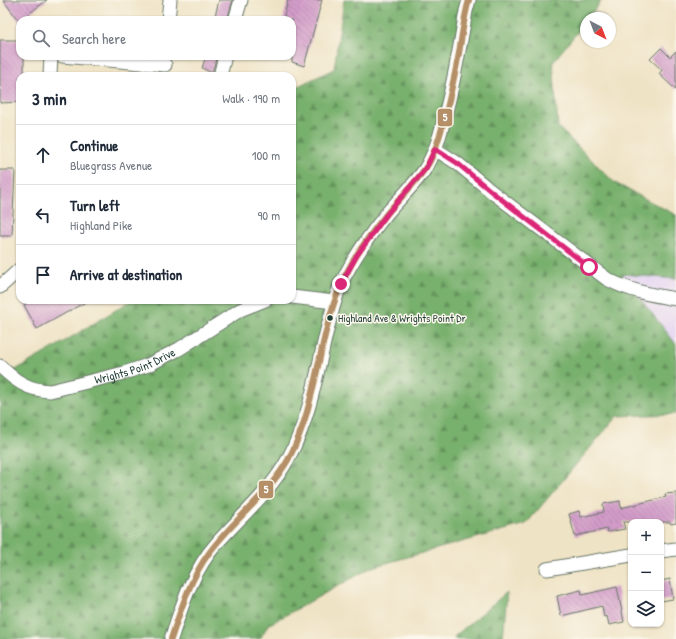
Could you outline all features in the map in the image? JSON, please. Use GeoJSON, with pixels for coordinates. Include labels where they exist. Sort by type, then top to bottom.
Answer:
{"type":"FeatureCollection","features":[{"type":"Feature","properties":{"kind":"street"},"geometry":{"type":"LineString","coordinates":[[168,16],[170,0]]}},
{"type":"Feature","properties":{"kind":"street"},"geometry":{"type":"LineString","coordinates":[[236,16],[241,0]]}},
{"type":"Feature","properties":{"kind":"street"},"geometry":{"type":"LineString","coordinates":[[171,639],[190,586],[198,570],[216,544],[249,510],[272,483],[287,461],[300,435],[312,398],[334,302],[341,284],[357,255],[387,214],[426,168],[435,149],[453,87],[466,11],[470,0]]}},
{"type":"Feature","properties":{"kind":"street"},"geometry":{"type":"LineString","coordinates":[[50,72],[51,60]]}},
{"type":"Feature","properties":{"kind":"street"},"geometry":{"type":"LineString","coordinates":[[103,60],[165,66]]}},
{"type":"Feature","properties":{"kind":"street"},"geometry":{"type":"LineString","coordinates":[[221,72],[224,60]]}},
{"type":"Feature","properties":{"kind":"street"},"geometry":{"type":"LineString","coordinates":[[435,149],[457,163],[492,192],[607,279],[619,286],[645,294],[676,299]]}},
{"type":"Feature","properties":{"kind":"street"},"geometry":{"type":"LineString","coordinates":[[0,287],[16,273]]}},
{"type":"Feature","properties":{"kind":"street"},"geometry":{"type":"LineString","coordinates":[[296,297],[334,302]]}},
{"type":"Feature","properties":{"kind":"street","name":"Wrights Point Drive"},"geometry":{"type":"LineString","coordinates":[[0,366],[12,378],[25,386],[50,391],[124,373],[148,365],[179,349],[240,310],[255,304]]}},
{"type":"Feature","properties":{"kind":"street"},"geometry":{"type":"LineString","coordinates":[[664,551],[676,549]]}},
{"type":"Feature","properties":{"kind":"street"},"geometry":{"type":"LineString","coordinates":[[547,569],[628,556]]}},
{"type":"Feature","properties":{"kind":"shaded area"},"geometry":{"type":"Polygon","coordinates":[[[621,273],[676,279],[676,344],[621,273]]]}},
{"type":"Feature","properties":{"kind":"green space"},"geometry":{"type":"Polygon","coordinates":[[[344,0],[602,0],[593,12],[580,12],[580,28],[553,62],[558,127],[615,183],[676,215],[676,279],[621,274],[676,344],[676,414],[617,416],[526,524],[372,567],[268,625],[260,639],[0,639],[0,379],[125,304],[296,304],[296,87],[334,69],[344,0]]]}},
{"type":"Feature","properties":{"kind":"green space"},"geometry":{"type":"Polygon","coordinates":[[[507,592],[503,639],[454,639],[455,636],[507,592]]]}},
{"type":"Feature","properties":{"kind":"building"},"geometry":{"type":"Polygon","coordinates":[[[3,0],[47,0],[26,16],[16,17],[3,0]]]}},
{"type":"Feature","properties":{"kind":"building"},"geometry":{"type":"Polygon","coordinates":[[[219,0],[233,0],[228,16],[215,16],[219,0]]]}},
{"type":"Feature","properties":{"kind":"building"},"geometry":{"type":"Polygon","coordinates":[[[288,0],[322,0],[304,66],[292,62],[292,60],[296,60],[296,16],[284,16],[288,0]]]}},
{"type":"Feature","properties":{"kind":"building"},"geometry":{"type":"Polygon","coordinates":[[[0,40],[16,40],[16,60],[24,60],[24,72],[16,72],[16,102],[0,103],[0,40]]]}},
{"type":"Feature","properties":{"kind":"building"},"geometry":{"type":"Polygon","coordinates":[[[661,48],[670,57],[676,51],[676,90],[659,74],[662,70],[650,59],[661,48]]]}},
{"type":"Feature","properties":{"kind":"building"},"geometry":{"type":"Polygon","coordinates":[[[205,60],[216,60],[212,72],[202,68],[205,60]]]}},
{"type":"Feature","properties":{"kind":"building"},"geometry":{"type":"Polygon","coordinates":[[[0,170],[15,170],[12,236],[0,236],[0,170]]]}},
{"type":"Feature","properties":{"kind":"building"},"geometry":{"type":"Polygon","coordinates":[[[26,304],[82,304],[37,329],[24,305],[26,304]]]}},
{"type":"Feature","properties":{"kind":"building"},"geometry":{"type":"Polygon","coordinates":[[[676,493],[676,523],[671,524],[670,522],[664,522],[664,519],[628,519],[628,522],[623,522],[625,529],[608,532],[607,529],[575,536],[569,514],[579,511],[581,517],[604,512],[603,504],[620,501],[621,508],[666,497],[665,494],[676,493]]]}},
{"type":"Feature","properties":{"kind":"building"},"geometry":{"type":"Polygon","coordinates":[[[670,579],[673,599],[664,600],[664,580],[670,579]]]}},
{"type":"Feature","properties":{"kind":"building"},"geometry":{"type":"Polygon","coordinates":[[[617,587],[624,622],[609,625],[607,616],[604,617],[602,606],[561,616],[557,596],[581,590],[582,595],[617,587]]]}},
{"type":"Feature","properties":{"kind":"transit line","name":"5"},"geometry":{"type":"LineString","coordinates":[[171,639],[187,594],[202,563],[218,541],[260,497],[280,473],[288,460],[298,439],[305,418],[332,308],[344,277],[375,229],[421,175],[430,161],[437,145],[449,101],[464,19],[469,0]]}},
{"type":"Feature","properties":{"kind":"place","name":"Highland Ave & Wrights Point Dr"},"geometry":{"type":"Point","coordinates":[330,318]}},
{"type":"Feature","properties":{"kind":"route"},"geometry":{"type":"LineString","coordinates":[[341,284],[357,255],[387,214],[426,168],[435,149],[457,163],[589,267]]}}]}
